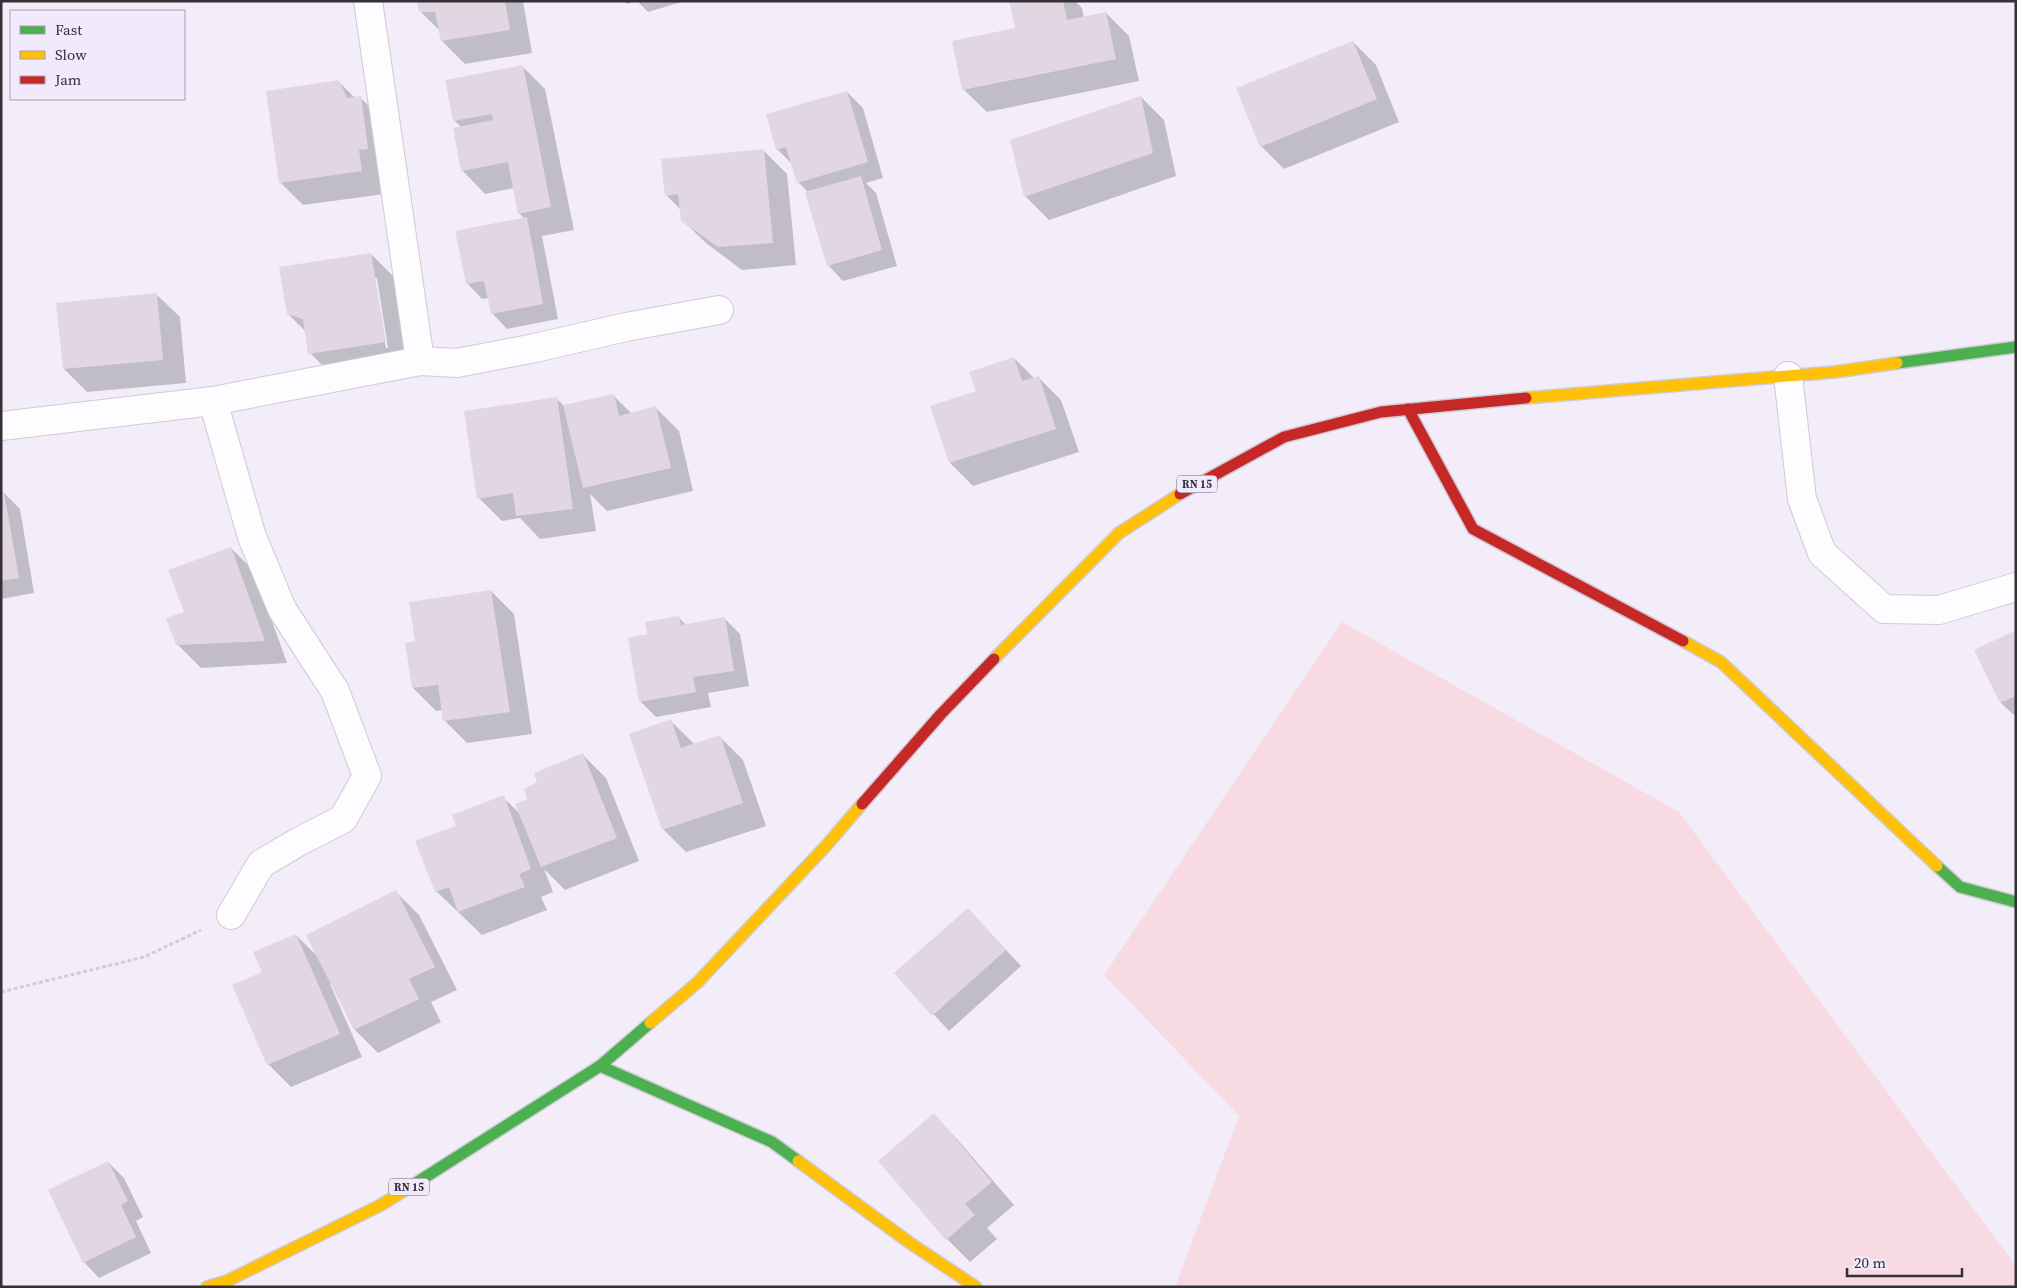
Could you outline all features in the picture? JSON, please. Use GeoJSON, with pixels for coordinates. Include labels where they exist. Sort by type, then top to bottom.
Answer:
{"type":"FeatureCollection","features":[{"type":"Feature","properties":{"kind":"main road","name":"RN 15"},"geometry":{"type":"LineString","coordinates":[[207,1287],[227,1281],[381,1205],[600,1066],[698,982],[825,847],[941,714],[1039,612],[1119,534],[1188,489],[1284,437],[1381,412],[1835,372],[2016,347]]}},
{"type":"Feature","properties":{"kind":"main road"},"geometry":{"type":"LineString","coordinates":[[1408,409],[1473,529],[1721,662],[1960,887],[2016,902]]}},
{"type":"Feature","properties":{"kind":"main road"},"geometry":{"type":"LineString","coordinates":[[600,1066],[772,1142],[910,1243],[976,1287]]}},
{"type":"Feature","properties":{"kind":"street"},"geometry":{"type":"LineString","coordinates":[[368,1],[420,361]]}},
{"type":"Feature","properties":{"kind":"street"},"geometry":{"type":"LineString","coordinates":[[1,426],[213,401],[420,361],[457,363],[535,348],[626,327],[719,310]]}},
{"type":"Feature","properties":{"kind":"street"},"geometry":{"type":"LineString","coordinates":[[1788,376],[1802,499],[1822,553],[1884,609],[1939,610],[2016,587]]}},
{"type":"Feature","properties":{"kind":"street"},"geometry":{"type":"LineString","coordinates":[[213,401],[252,537],[282,609],[335,691],[367,776],[343,818],[261,864],[231,915]]}},
{"type":"Feature","properties":{"kind":"path"},"geometry":{"type":"LineString","coordinates":[[1,992],[144,957],[231,915]]}},
{"type":"Feature","properties":{"kind":"shaded area"},"geometry":{"type":"Polygon","coordinates":[[[1342,622],[1679,812],[2016,1266],[2016,1287],[1175,1287],[1239,1116],[1104,975],[1342,622]]]}},
{"type":"Feature","properties":{"kind":"building"},"geometry":{"type":"Polygon","coordinates":[[[417,1],[505,1],[510,30],[441,41],[435,12],[419,12],[417,1]]]}},
{"type":"Feature","properties":{"kind":"building"},"geometry":{"type":"Polygon","coordinates":[[[1009,1],[1063,1],[1067,20],[1106,12],[1116,59],[962,90],[952,41],[1015,28],[1009,1]]]}},
{"type":"Feature","properties":{"kind":"building"},"geometry":{"type":"Polygon","coordinates":[[[1353,41],[1377,99],[1260,147],[1236,88],[1353,41]]]}},
{"type":"Feature","properties":{"kind":"building"},"geometry":{"type":"Polygon","coordinates":[[[523,65],[551,207],[518,214],[508,162],[461,171],[453,128],[493,120],[492,114],[453,121],[445,80],[523,65]]]}},
{"type":"Feature","properties":{"kind":"building"},"geometry":{"type":"Polygon","coordinates":[[[339,80],[347,98],[361,96],[368,149],[359,150],[362,171],[279,183],[266,91],[339,80]]]}},
{"type":"Feature","properties":{"kind":"building"},"geometry":{"type":"Polygon","coordinates":[[[847,91],[868,162],[797,183],[786,147],[776,150],[766,114],[847,91]]]}},
{"type":"Feature","properties":{"kind":"building"},"geometry":{"type":"Polygon","coordinates":[[[1141,96],[1153,153],[1024,197],[1010,140],[1141,96]]]}},
{"type":"Feature","properties":{"kind":"building"},"geometry":{"type":"Polygon","coordinates":[[[764,149],[773,243],[718,247],[681,221],[678,194],[665,196],[661,159],[764,149]]]}},
{"type":"Feature","properties":{"kind":"building"},"geometry":{"type":"Polygon","coordinates":[[[861,176],[882,250],[827,266],[805,192],[861,176]]]}},
{"type":"Feature","properties":{"kind":"building"},"geometry":{"type":"Polygon","coordinates":[[[527,217],[543,304],[491,314],[484,281],[466,284],[455,231],[527,217]]]}},
{"type":"Feature","properties":{"kind":"building"},"geometry":{"type":"Polygon","coordinates":[[[371,253],[386,342],[308,354],[303,319],[287,314],[279,267],[371,253]]]}},
{"type":"Feature","properties":{"kind":"building"},"geometry":{"type":"Polygon","coordinates":[[[157,293],[163,360],[63,369],[56,303],[157,293]]]}},
{"type":"Feature","properties":{"kind":"building"},"geometry":{"type":"Polygon","coordinates":[[[1014,357],[1022,381],[1039,376],[1056,429],[949,463],[930,406],[976,391],[969,372],[1014,357]]]}},
{"type":"Feature","properties":{"kind":"building"},"geometry":{"type":"Polygon","coordinates":[[[614,394],[619,416],[656,406],[671,468],[583,488],[563,405],[614,394]]]}},
{"type":"Feature","properties":{"kind":"building"},"geometry":{"type":"Polygon","coordinates":[[[557,397],[573,509],[516,516],[513,493],[477,499],[464,411],[557,397]]]}},
{"type":"Feature","properties":{"kind":"building"},"geometry":{"type":"Polygon","coordinates":[[[4,492],[19,578],[1,581],[1,493],[4,492]]]}},
{"type":"Feature","properties":{"kind":"building"},"geometry":{"type":"Polygon","coordinates":[[[231,547],[265,641],[176,645],[166,618],[184,612],[168,570],[231,547]]]}},
{"type":"Feature","properties":{"kind":"building"},"geometry":{"type":"Polygon","coordinates":[[[491,590],[510,712],[443,721],[438,685],[412,688],[405,643],[415,641],[409,602],[491,590]]]}},
{"type":"Feature","properties":{"kind":"building"},"geometry":{"type":"Polygon","coordinates":[[[679,616],[681,625],[725,617],[734,671],[693,677],[696,692],[639,702],[628,638],[647,634],[645,622],[679,616]]]}},
{"type":"Feature","properties":{"kind":"building"},"geometry":{"type":"Polygon","coordinates":[[[2016,630],[2016,696],[2000,703],[1974,650],[2016,630]]]}},
{"type":"Feature","properties":{"kind":"building"},"geometry":{"type":"Polygon","coordinates":[[[671,719],[681,748],[720,735],[743,803],[662,830],[629,734],[671,719]]]}},
{"type":"Feature","properties":{"kind":"building"},"geometry":{"type":"Polygon","coordinates":[[[583,753],[617,838],[541,867],[515,804],[527,799],[524,789],[537,782],[534,773],[583,753]]]}},
{"type":"Feature","properties":{"kind":"building"},"geometry":{"type":"Polygon","coordinates":[[[504,795],[531,869],[519,874],[525,887],[458,912],[449,887],[435,892],[415,841],[456,826],[452,815],[504,795]]]}},
{"type":"Feature","properties":{"kind":"building"},"geometry":{"type":"Polygon","coordinates":[[[396,890],[435,967],[409,979],[419,999],[354,1030],[306,935],[396,890]]]}},
{"type":"Feature","properties":{"kind":"building"},"geometry":{"type":"Polygon","coordinates":[[[968,908],[1006,950],[932,1016],[894,973],[968,908]]]}},
{"type":"Feature","properties":{"kind":"building"},"geometry":{"type":"Polygon","coordinates":[[[296,934],[340,1034],[267,1065],[232,985],[262,972],[253,952],[296,934]]]}},
{"type":"Feature","properties":{"kind":"building"},"geometry":{"type":"Polygon","coordinates":[[[934,1113],[992,1182],[965,1204],[975,1215],[946,1240],[878,1161],[934,1113]]]}},
{"type":"Feature","properties":{"kind":"building"},"geometry":{"type":"Polygon","coordinates":[[[108,1161],[128,1201],[121,1205],[136,1237],[83,1263],[48,1190],[108,1161]]]}},
{"type":"Feature","properties":{"kind":"traffic: fast"},"geometry":{"type":"LineString","coordinates":[[1897,363],[2016,347]]}},
{"type":"Feature","properties":{"kind":"traffic: fast"},"geometry":{"type":"LineString","coordinates":[[1937,866],[1960,887],[2016,902]]}},
{"type":"Feature","properties":{"kind":"traffic: fast"},"geometry":{"type":"LineString","coordinates":[[405,1190],[600,1066],[650,1023]]}},
{"type":"Feature","properties":{"kind":"traffic: fast"},"geometry":{"type":"LineString","coordinates":[[600,1066],[772,1142],[798,1161]]}},
{"type":"Feature","properties":{"kind":"traffic: slow"},"geometry":{"type":"LineString","coordinates":[[1526,398],[1835,372],[1897,363]]}},
{"type":"Feature","properties":{"kind":"traffic: slow"},"geometry":{"type":"LineString","coordinates":[[994,659],[1119,533],[1180,494]]}},
{"type":"Feature","properties":{"kind":"traffic: slow"},"geometry":{"type":"LineString","coordinates":[[1683,641],[1721,662],[1937,866]]}},
{"type":"Feature","properties":{"kind":"traffic: slow"},"geometry":{"type":"LineString","coordinates":[[650,1023],[698,982],[825,847],[862,804]]}},
{"type":"Feature","properties":{"kind":"traffic: slow"},"geometry":{"type":"LineString","coordinates":[[798,1161],[910,1243],[976,1287]]}},
{"type":"Feature","properties":{"kind":"traffic: slow"},"geometry":{"type":"LineString","coordinates":[[207,1287],[227,1281],[381,1205],[405,1190]]}},
{"type":"Feature","properties":{"kind":"traffic: jam"},"geometry":{"type":"LineString","coordinates":[[1180,494],[1284,437],[1381,412],[1526,398]]}},
{"type":"Feature","properties":{"kind":"traffic: jam"},"geometry":{"type":"LineString","coordinates":[[1408,409],[1473,529],[1683,641]]}},
{"type":"Feature","properties":{"kind":"traffic: jam"},"geometry":{"type":"LineString","coordinates":[[862,804],[941,714],[994,659]]}}]}
